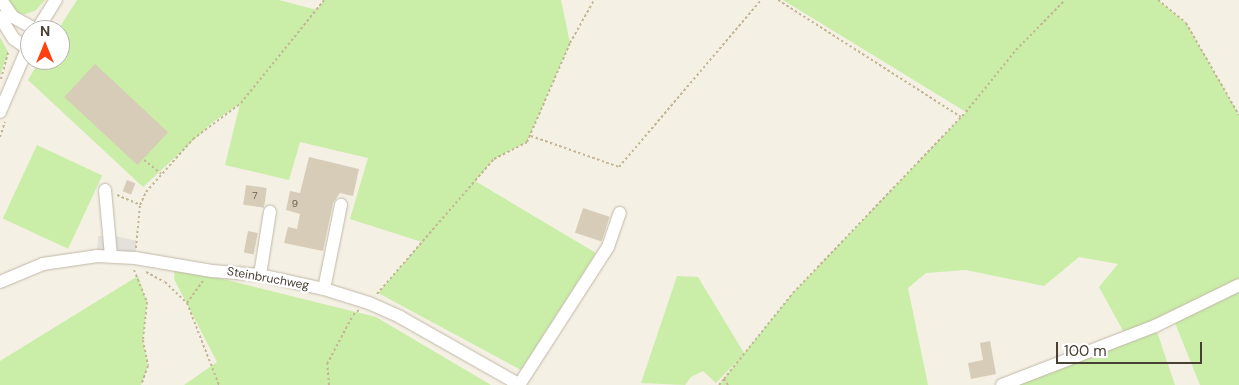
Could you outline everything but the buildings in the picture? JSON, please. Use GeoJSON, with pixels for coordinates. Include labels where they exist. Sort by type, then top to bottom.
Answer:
{"type":"FeatureCollection","features":[{"type":"Feature","properties":{"kind":"street"},"geometry":{"type":"LineString","coordinates":[[1,0],[13,17],[20,21]]}},
{"type":"Feature","properties":{"kind":"street"},"geometry":{"type":"LineString","coordinates":[[43,20],[56,0]]}},
{"type":"Feature","properties":{"kind":"street"},"geometry":{"type":"LineString","coordinates":[[0,17],[14,39],[20,42]]}},
{"type":"Feature","properties":{"kind":"street"},"geometry":{"type":"LineString","coordinates":[[0,112],[20,64]]}},
{"type":"Feature","properties":{"kind":"street"},"geometry":{"type":"LineString","coordinates":[[105,190],[111,256]]}},
{"type":"Feature","properties":{"kind":"street"},"geometry":{"type":"LineString","coordinates":[[324,289],[341,205]]}},
{"type":"Feature","properties":{"kind":"street"},"geometry":{"type":"LineString","coordinates":[[260,275],[270,212]]}},
{"type":"Feature","properties":{"kind":"street"},"geometry":{"type":"LineString","coordinates":[[519,385],[608,247],[620,213]]}},
{"type":"Feature","properties":{"kind":"street","name":"Steinbruchweg"},"geometry":{"type":"LineString","coordinates":[[0,282],[59,260],[111,256],[260,275],[324,289],[369,303],[400,317],[519,385]]}},
{"type":"Feature","properties":{"kind":"street"},"geometry":{"type":"LineString","coordinates":[[1002,385],[1155,326],[1239,285]]}},
{"type":"Feature","properties":{"kind":"path"},"geometry":{"type":"LineString","coordinates":[[135,258],[140,205],[161,174],[193,140],[240,103],[324,0]]}},
{"type":"Feature","properties":{"kind":"path"},"geometry":{"type":"LineString","coordinates":[[329,385],[327,364],[353,315],[369,303],[494,159],[527,142],[570,43],[594,0]]}},
{"type":"Feature","properties":{"kind":"path"},"geometry":{"type":"LineString","coordinates":[[530,136],[619,167],[761,0]]}},
{"type":"Feature","properties":{"kind":"path"},"geometry":{"type":"LineString","coordinates":[[778,0],[961,117]]}},
{"type":"Feature","properties":{"kind":"path"},"geometry":{"type":"LineString","coordinates":[[719,385],[793,293],[961,117],[1016,50],[1064,0]]}},
{"type":"Feature","properties":{"kind":"path"},"geometry":{"type":"LineString","coordinates":[[1158,0],[1186,23],[1239,115]]}},
{"type":"Feature","properties":{"kind":"path"},"geometry":{"type":"LineString","coordinates":[[0,81],[9,57],[7,43]]}},
{"type":"Feature","properties":{"kind":"path"},"geometry":{"type":"LineString","coordinates":[[144,160],[161,174]]}},
{"type":"Feature","properties":{"kind":"path"},"geometry":{"type":"LineString","coordinates":[[105,190],[140,205]]}},
{"type":"Feature","properties":{"kind":"path"},"geometry":{"type":"LineString","coordinates":[[141,385],[148,366],[143,340],[147,302],[133,266],[165,282],[187,303],[220,385]]}},
{"type":"Feature","properties":{"kind":"path"},"geometry":{"type":"LineString","coordinates":[[187,303],[198,285],[214,270]]}},
{"type":"Feature","properties":{"kind":"path"},"geometry":{"type":"LineString","coordinates":[[724,379],[728,385]]}},
{"type":"Feature","properties":{"kind":"green space"},"geometry":{"type":"Polygon","coordinates":[[[5,0],[45,0],[35,11],[25,14],[16,13],[5,0]]]}},
{"type":"Feature","properties":{"kind":"green space"},"geometry":{"type":"Polygon","coordinates":[[[77,0],[279,0],[317,10],[324,0],[561,0],[570,43],[527,142],[494,159],[475,181],[596,253],[521,370],[378,293],[422,242],[350,219],[368,158],[300,142],[289,180],[225,165],[240,104],[213,122],[143,187],[28,80],[34,70],[70,70],[70,20],[64,20],[77,0]]]}},
{"type":"Feature","properties":{"kind":"green space"},"geometry":{"type":"Polygon","coordinates":[[[783,0],[1158,0],[1186,23],[1239,115],[1239,385],[1200,385],[1173,318],[1155,326],[1175,385],[1002,385],[1127,338],[1099,287],[1118,264],[1079,257],[1044,286],[966,270],[926,273],[908,288],[928,385],[719,385],[738,360],[716,383],[703,371],[691,377],[685,385],[641,383],[677,276],[698,277],[744,353],[793,293],[966,112],[783,0]]]}},
{"type":"Feature","properties":{"kind":"green space"},"geometry":{"type":"Polygon","coordinates":[[[0,37],[8,52],[0,76],[0,37]]]}},
{"type":"Feature","properties":{"kind":"green space"},"geometry":{"type":"Polygon","coordinates":[[[37,145],[102,175],[68,249],[3,218],[37,145]]]}},
{"type":"Feature","properties":{"kind":"green space"},"geometry":{"type":"Polygon","coordinates":[[[175,264],[203,274],[376,317],[491,385],[184,385],[217,362],[174,279],[175,264]]]}},
{"type":"Feature","properties":{"kind":"green space"},"geometry":{"type":"Polygon","coordinates":[[[138,276],[147,302],[143,340],[148,366],[141,385],[0,385],[0,361],[138,276]]]}},
{"type":"Feature","properties":{"kind":"shaded area"},"geometry":{"type":"Polygon","coordinates":[[[111,235],[137,241],[135,258],[97,256],[98,236],[111,235]]]}}]}
